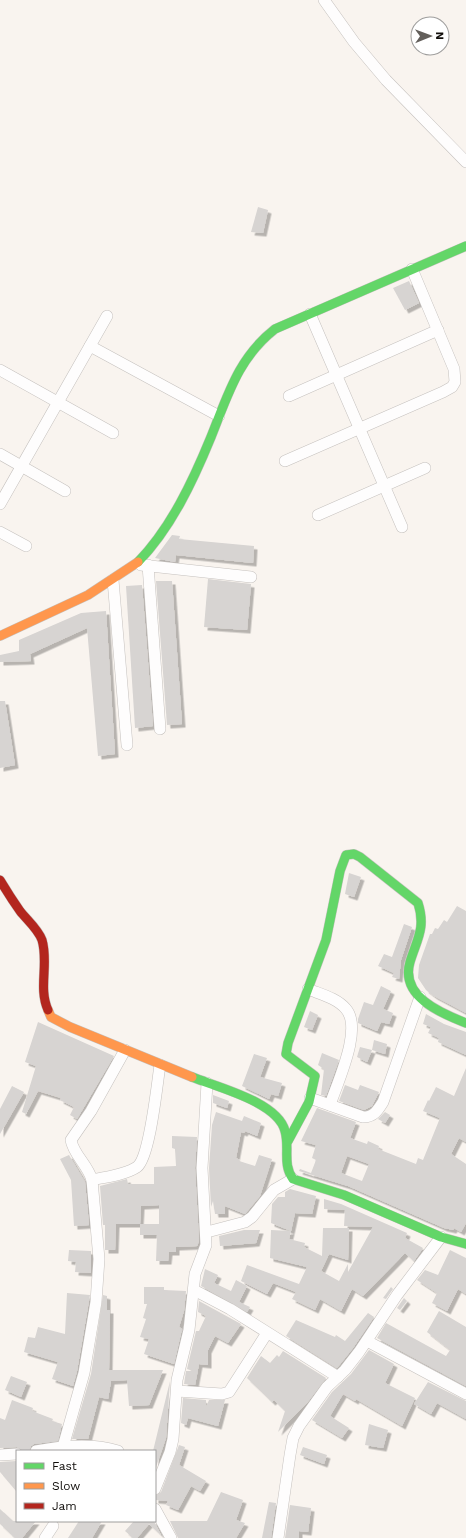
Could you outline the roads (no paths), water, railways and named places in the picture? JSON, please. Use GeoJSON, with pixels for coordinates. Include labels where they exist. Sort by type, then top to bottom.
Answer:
{"type":"FeatureCollection","features":[{"type":"Feature","properties":{"kind":"street"},"geometry":{"type":"LineString","coordinates":[[324,0],[354,42],[386,80],[466,162]]}},
{"type":"Feature","properties":{"kind":"street"},"geometry":{"type":"LineString","coordinates":[[0,636],[92,594],[136,564],[151,547],[180,502],[211,437],[235,377],[254,347],[263,337],[274,329],[466,246]]}},
{"type":"Feature","properties":{"kind":"street"},"geometry":{"type":"LineString","coordinates":[[285,461],[452,387],[455,382],[454,369],[412,269]]}},
{"type":"Feature","properties":{"kind":"street"},"geometry":{"type":"LineString","coordinates":[[310,314],[402,527]]}},
{"type":"Feature","properties":{"kind":"street"},"geometry":{"type":"LineString","coordinates":[[0,504],[107,316]]}},
{"type":"Feature","properties":{"kind":"street"},"geometry":{"type":"LineString","coordinates":[[289,396],[438,330]]}},
{"type":"Feature","properties":{"kind":"street"},"geometry":{"type":"LineString","coordinates":[[90,346],[219,416]]}},
{"type":"Feature","properties":{"kind":"street"},"geometry":{"type":"LineString","coordinates":[[0,370],[113,433]]}},
{"type":"Feature","properties":{"kind":"street"},"geometry":{"type":"LineString","coordinates":[[0,454],[65,491]]}},
{"type":"Feature","properties":{"kind":"street"},"geometry":{"type":"LineString","coordinates":[[318,516],[425,468]]}},
{"type":"Feature","properties":{"kind":"street"},"geometry":{"type":"LineString","coordinates":[[0,532],[26,546]]}},
{"type":"Feature","properties":{"kind":"street"},"geometry":{"type":"LineString","coordinates":[[136,564],[251,577]]}},
{"type":"Feature","properties":{"kind":"street"},"geometry":{"type":"LineString","coordinates":[[148,565],[160,728]]}},
{"type":"Feature","properties":{"kind":"street"},"geometry":{"type":"LineString","coordinates":[[113,580],[127,745]]}},
{"type":"Feature","properties":{"kind":"street"},"geometry":{"type":"LineString","coordinates":[[288,1141],[304,1114],[310,1098],[315,1076],[311,1071],[290,1059],[286,1054],[288,1043],[326,940],[343,860],[346,855],[354,854],[360,857],[418,903],[423,913],[423,922],[421,935],[408,971],[408,979],[420,997],[436,1010],[466,1023]]}},
{"type":"Feature","properties":{"kind":"street"},"geometry":{"type":"LineString","coordinates":[[0,880],[11,899],[42,940],[45,965],[44,1004],[51,1017],[160,1065],[241,1096],[272,1111],[281,1119],[286,1129],[288,1141],[286,1167],[289,1175],[293,1179],[344,1195],[440,1237],[465,1241]]}},
{"type":"Feature","properties":{"kind":"street"},"geometry":{"type":"LineString","coordinates":[[308,989],[336,1001],[346,1009],[350,1018],[352,1029],[350,1043],[330,1105]]}},
{"type":"Feature","properties":{"kind":"street"},"geometry":{"type":"LineString","coordinates":[[310,1098],[363,1117],[370,1117],[376,1112],[383,1102],[420,997]]}},
{"type":"Feature","properties":{"kind":"street"},"geometry":{"type":"LineString","coordinates":[[63,1447],[84,1372],[96,1302],[99,1259],[92,1180],[88,1169],[72,1146],[71,1140],[91,1111],[125,1050]]}},
{"type":"Feature","properties":{"kind":"street"},"geometry":{"type":"LineString","coordinates":[[92,1180],[137,1167],[142,1161],[150,1129],[160,1065]]}},
{"type":"Feature","properties":{"kind":"street"},"geometry":{"type":"LineString","coordinates":[[156,1484],[170,1452],[173,1439],[177,1391],[189,1330],[195,1274],[206,1245],[207,1232],[202,1168],[207,1083]]}},
{"type":"Feature","properties":{"kind":"street"},"geometry":{"type":"LineString","coordinates":[[207,1232],[246,1222],[252,1217],[274,1190],[293,1179]]}},
{"type":"Feature","properties":{"kind":"street"},"geometry":{"type":"LineString","coordinates":[[278,1538],[293,1438],[307,1413],[367,1340],[397,1295],[440,1237]]}},
{"type":"Feature","properties":{"kind":"street"},"geometry":{"type":"LineString","coordinates":[[194,1290],[230,1309],[338,1377]]}},
{"type":"Feature","properties":{"kind":"street"},"geometry":{"type":"LineString","coordinates":[[177,1391],[222,1394],[228,1392],[267,1333]]}},
{"type":"Feature","properties":{"kind":"street"},"geometry":{"type":"LineString","coordinates":[[367,1340],[466,1394]]}},
{"type":"Feature","properties":{"kind":"street"},"geometry":{"type":"LineString","coordinates":[[43,1450],[63,1447],[103,1447],[114,1450]]}},
{"type":"Feature","properties":{"kind":"street"},"geometry":{"type":"LineString","coordinates":[[0,1455],[16,1454]]}},
{"type":"Feature","properties":{"kind":"street"},"geometry":{"type":"LineString","coordinates":[[156,1511],[171,1538]]}},
{"type":"Feature","properties":{"kind":"street"},"geometry":{"type":"LineString","coordinates":[[45,1538],[53,1526]]}}]}
